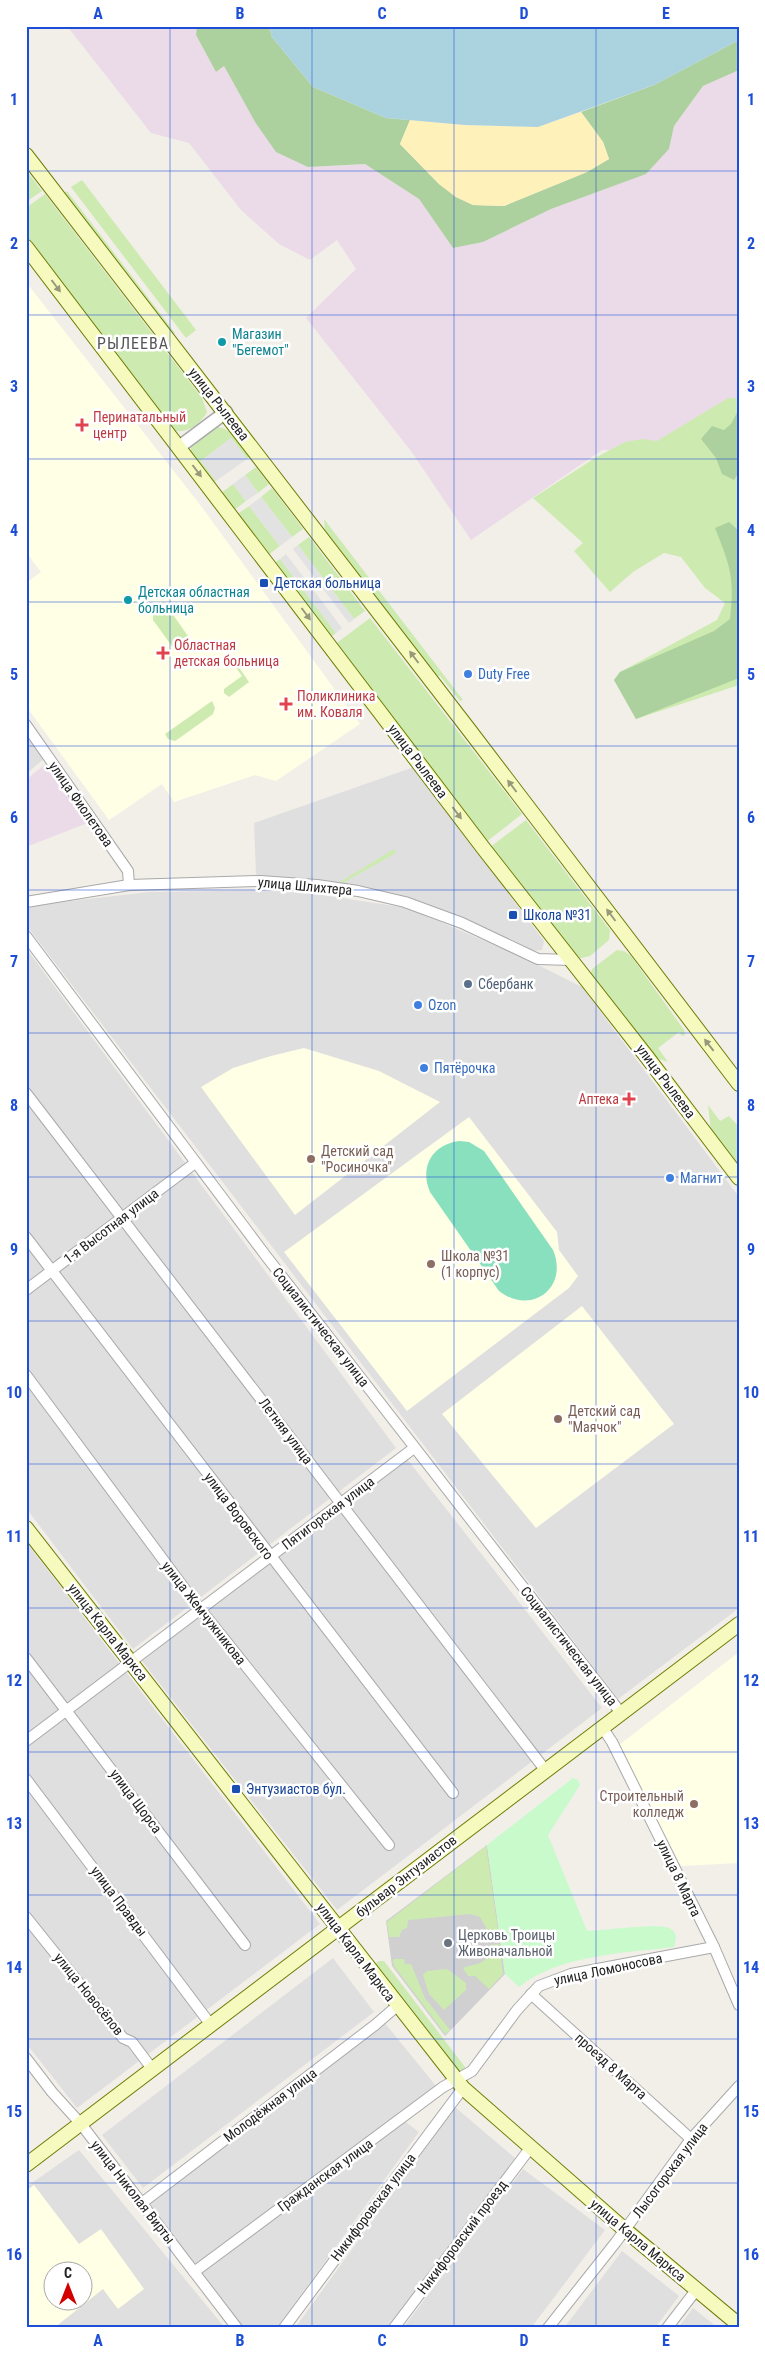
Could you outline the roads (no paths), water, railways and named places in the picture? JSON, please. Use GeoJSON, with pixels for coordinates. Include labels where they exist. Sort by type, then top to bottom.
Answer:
{"type":"FeatureCollection","features":[{"type":"Feature","properties":{"kind":"main road","name":"улица Рылеева"},"geometry":{"type":"LineString","coordinates":[[26,155],[201,383],[226,412],[739,1084]]}},
{"type":"Feature","properties":{"kind":"main road","name":"улица Рылеева"},"geometry":{"type":"LineString","coordinates":[[26,247],[484,849],[739,1178]]}},
{"type":"Feature","properties":{"kind":"main road","name":"улица Карла Маркса"},"geometry":{"type":"LineString","coordinates":[[26,1528],[339,1928],[397,2006],[460,2084],[624,2229],[739,2325]]}},
{"type":"Feature","properties":{"kind":"main road","name":"бульвар Энтузиастов"},"geometry":{"type":"LineString","coordinates":[[26,2165],[739,1624]]}},
{"type":"Feature","properties":{"kind":"street"},"geometry":{"type":"LineString","coordinates":[[179,447],[226,412]]}},
{"type":"Feature","properties":{"kind":"street","name":"улица Фиолетова"},"geometry":{"type":"LineString","coordinates":[[26,726],[128,871],[129,884]]}},
{"type":"Feature","properties":{"kind":"street","name":"улица Шлихтера"},"geometry":{"type":"LineString","coordinates":[[26,902],[129,884],[260,881],[310,884],[358,891],[405,902],[462,923],[538,959],[571,960]]}},
{"type":"Feature","properties":{"kind":"street","name":"Социалистическая улица"},"geometry":{"type":"LineString","coordinates":[[26,936],[195,1163],[621,1713]]}},
{"type":"Feature","properties":{"kind":"street","name":"Летняя улица"},"geometry":{"type":"LineString","coordinates":[[26,1093],[546,1770]]}},
{"type":"Feature","properties":{"kind":"street","name":"1-я Высотная улица"},"geometry":{"type":"LineString","coordinates":[[26,1290],[195,1163]]}},
{"type":"Feature","properties":{"kind":"street","name":"улица Воровского"},"geometry":{"type":"LineString","coordinates":[[26,1237],[453,1793]]}},
{"type":"Feature","properties":{"kind":"street","name":"улица Жемчужникова"},"geometry":{"type":"LineString","coordinates":[[26,1375],[200,1610],[390,1845]]}},
{"type":"Feature","properties":{"kind":"street","name":"Пятигорская улица"},"geometry":{"type":"LineString","coordinates":[[26,1741],[414,1448]]}},
{"type":"Feature","properties":{"kind":"street","name":"улица Щорса"},"geometry":{"type":"LineString","coordinates":[[26,1658],[68,1710],[245,1945]]}},
{"type":"Feature","properties":{"kind":"street","name":"улица 8 Марта"},"geometry":{"type":"LineString","coordinates":[[602,1727],[612,1742],[714,1948],[739,2004]]}},
{"type":"Feature","properties":{"kind":"street","name":"улица Правды"},"geometry":{"type":"LineString","coordinates":[[26,1779],[211,2025]]}},
{"type":"Feature","properties":{"kind":"street","name":"улица Новосёлов"},"geometry":{"type":"LineString","coordinates":[[26,1917],[123,2038],[132,2042],[153,2070]]}},
{"type":"Feature","properties":{"kind":"street","name":"улица Ломоносова"},"geometry":{"type":"LineString","coordinates":[[460,2084],[539,1986],[571,1974],[714,1948]]}},
{"type":"Feature","properties":{"kind":"street","name":"проезд 8 Марта"},"geometry":{"type":"LineString","coordinates":[[531,1994],[691,2139]]}},
{"type":"Feature","properties":{"kind":"street","name":"Молодёжная улица"},"geometry":{"type":"LineString","coordinates":[[142,2203],[375,2026],[397,2006]]}},
{"type":"Feature","properties":{"kind":"street","name":"улица Николая Вирты"},"geometry":{"type":"LineString","coordinates":[[26,2058],[52,2092],[82,2124],[237,2328]]}},
{"type":"Feature","properties":{"kind":"street","name":"Гражданская улица"},"geometry":{"type":"LineString","coordinates":[[194,2272],[443,2087],[460,2084]]}},
{"type":"Feature","properties":{"kind":"street","name":"Никифоровская улица"},"geometry":{"type":"LineString","coordinates":[[284,2328],[460,2084]]}},
{"type":"Feature","properties":{"kind":"street","name":"Лысогорская улица"},"geometry":{"type":"LineString","coordinates":[[548,2328],[691,2139],[739,2086]]}},
{"type":"Feature","properties":{"kind":"street","name":"Никифоровский проезд"},"geometry":{"type":"LineString","coordinates":[[394,2328],[531,2147]]}},
{"type":"Feature","properties":{"kind":"street"},"geometry":{"type":"LineString","coordinates":[[668,2328],[697,2289]]}},
{"type":"Feature","properties":{"kind":"water"},"geometry":{"type":"Polygon","coordinates":[[[269,26],[739,26],[739,40],[654,85],[538,127],[465,125],[386,118],[313,87],[272,37],[269,26]]]}},
{"type":"Feature","properties":{"kind":"place","name":"Магазин \"Бегемот\""},"geometry":{"type":"Point","coordinates":[222,342]}},
{"type":"Feature","properties":{"kind":"place","name":"Перинатальный центр"},"geometry":{"type":"Point","coordinates":[82,425]}},
{"type":"Feature","properties":{"kind":"place","name":"Детская больница"},"geometry":{"type":"Point","coordinates":[264,583]}},
{"type":"Feature","properties":{"kind":"place","name":"Детская областная больница"},"geometry":{"type":"Point","coordinates":[128,600]}},
{"type":"Feature","properties":{"kind":"place","name":"Областная детская больница"},"geometry":{"type":"Point","coordinates":[163,653]}},
{"type":"Feature","properties":{"kind":"place","name":"Duty Free"},"geometry":{"type":"Point","coordinates":[468,674]}},
{"type":"Feature","properties":{"kind":"place","name":"Поликлиника им. Коваля"},"geometry":{"type":"Point","coordinates":[286,704]}},
{"type":"Feature","properties":{"kind":"place","name":"Школа №31"},"geometry":{"type":"Point","coordinates":[513,915]}},
{"type":"Feature","properties":{"kind":"place","name":"Сбербанк"},"geometry":{"type":"Point","coordinates":[468,984]}},
{"type":"Feature","properties":{"kind":"place","name":"Ozon"},"geometry":{"type":"Point","coordinates":[418,1005]}},
{"type":"Feature","properties":{"kind":"place","name":"Пятёрочка"},"geometry":{"type":"Point","coordinates":[424,1068]}},
{"type":"Feature","properties":{"kind":"place","name":"Аптека"},"geometry":{"type":"Point","coordinates":[629,1099]}},
{"type":"Feature","properties":{"kind":"place","name":"Детский сад \"Росиночка\""},"geometry":{"type":"Point","coordinates":[311,1159]}},
{"type":"Feature","properties":{"kind":"place","name":"Магнит"},"geometry":{"type":"Point","coordinates":[670,1178]}},
{"type":"Feature","properties":{"kind":"place","name":"Школа №31 (1 корпус)"},"geometry":{"type":"Point","coordinates":[431,1264]}},
{"type":"Feature","properties":{"kind":"place","name":"Детский сад \"Маячок\""},"geometry":{"type":"Point","coordinates":[558,1419]}},
{"type":"Feature","properties":{"kind":"place","name":"Энтузиастов бул."},"geometry":{"type":"Point","coordinates":[236,1789]}},
{"type":"Feature","properties":{"kind":"place","name":"Строительный колледж"},"geometry":{"type":"Point","coordinates":[694,1804]}},
{"type":"Feature","properties":{"kind":"place","name":"Церковь Троицы Живоначальной"},"geometry":{"type":"Point","coordinates":[448,1943]}},
{"type":"Feature","properties":{"kind":"district","name":"РЫЛЕЕВА"},"geometry":{"type":"Point","coordinates":[133,343]}}]}
